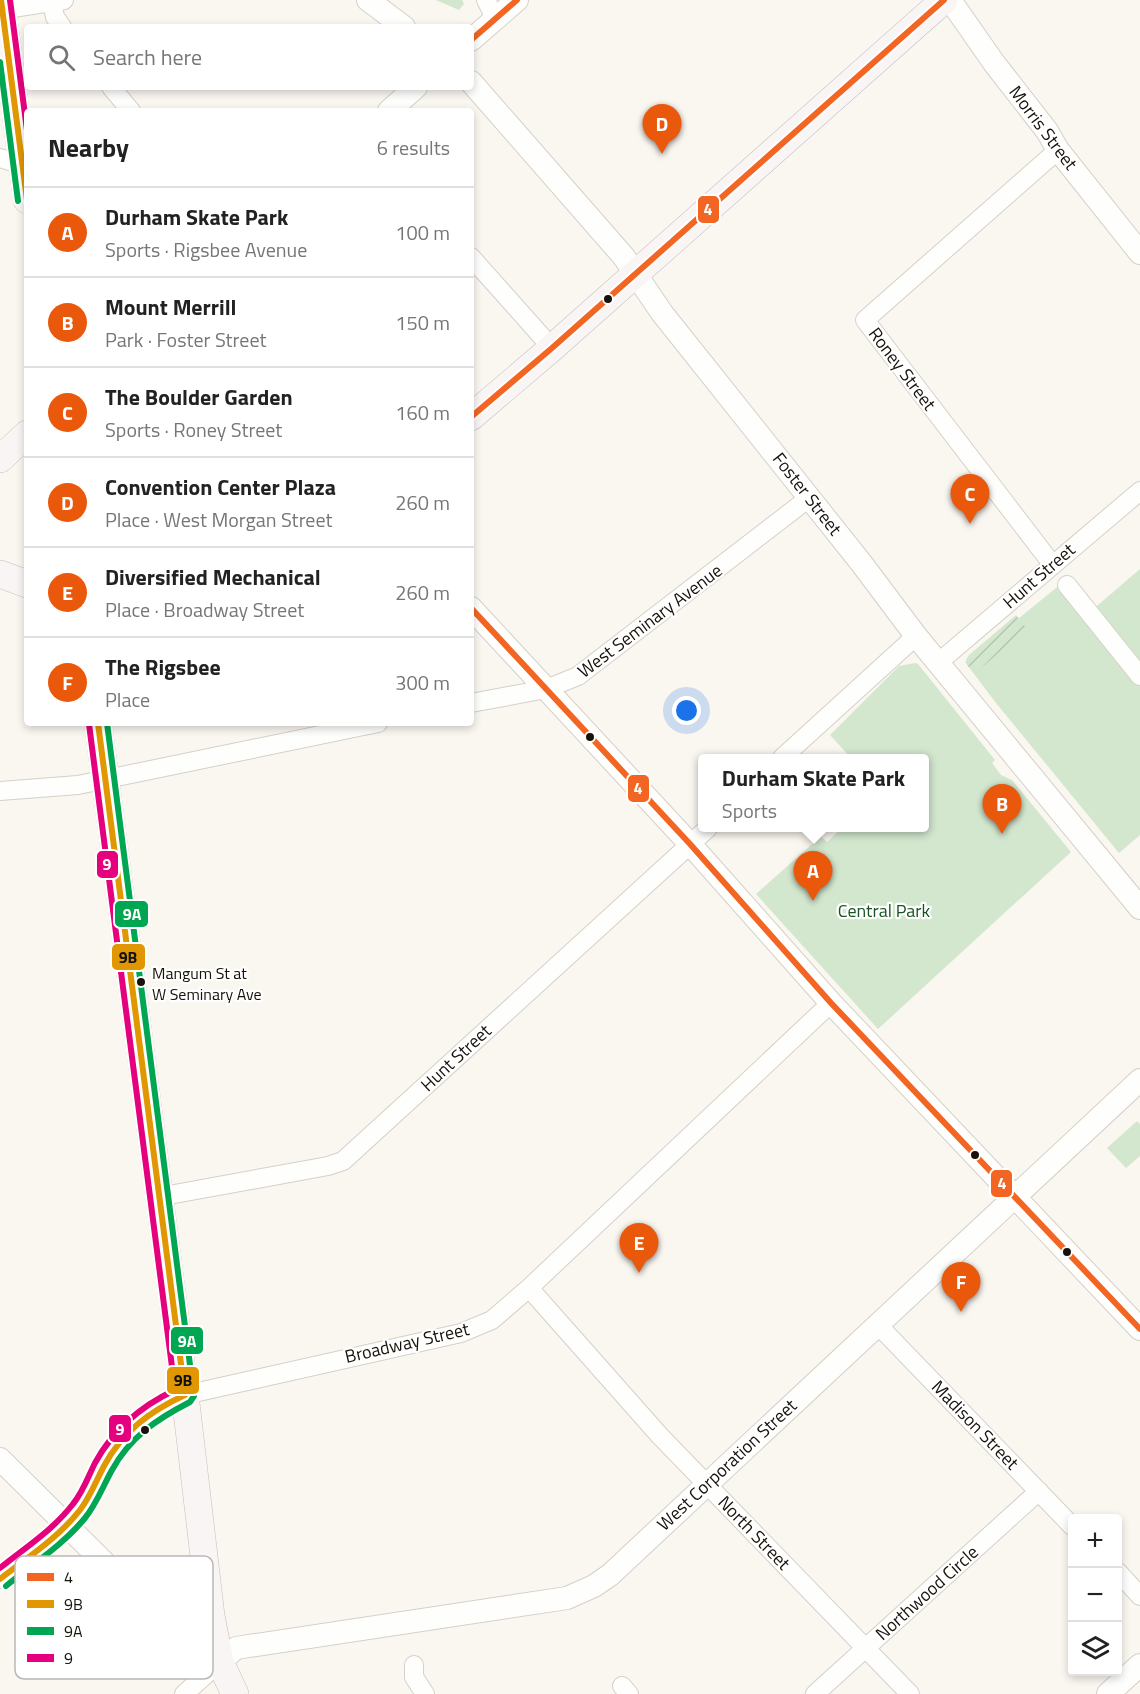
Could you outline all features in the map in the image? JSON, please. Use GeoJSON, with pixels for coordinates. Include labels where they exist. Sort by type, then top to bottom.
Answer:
{"type":"FeatureCollection","features":[{"type":"Feature","properties":{"kind":"main road"},"geometry":{"type":"LineString","coordinates":[[474,414],[636,274],[944,0]]}},
{"type":"Feature","properties":{"kind":"main road"},"geometry":{"type":"LineString","coordinates":[[1,7],[11,161],[24,193]]}},
{"type":"Feature","properties":{"kind":"main road"},"geometry":{"type":"LineString","coordinates":[[0,459],[24,437]]}},
{"type":"Feature","properties":{"kind":"main road"},"geometry":{"type":"LineString","coordinates":[[0,574],[24,583]]}},
{"type":"Feature","properties":{"kind":"main road"},"geometry":{"type":"LineString","coordinates":[[98,726],[204,1556]]}},
{"type":"Feature","properties":{"kind":"main road"},"geometry":{"type":"LineString","coordinates":[[213,1626],[220,1662],[235,1694]]}},
{"type":"Feature","properties":{"kind":"street"},"geometry":{"type":"LineString","coordinates":[[368,0],[400,24]]}},
{"type":"Feature","properties":{"kind":"street"},"geometry":{"type":"LineString","coordinates":[[474,35],[491,9],[517,0]]}},
{"type":"Feature","properties":{"kind":"street","name":"Morris Street"},"geometry":{"type":"LineString","coordinates":[[950,0],[994,63],[1047,131],[1058,150],[1140,253]]}},
{"type":"Feature","properties":{"kind":"street"},"geometry":{"type":"LineString","coordinates":[[1,7],[58,1],[55,17],[60,24]]}},
{"type":"Feature","properties":{"kind":"street","name":"Foster Street"},"geometry":{"type":"LineString","coordinates":[[474,85],[616,249],[662,313],[916,636],[1140,908]]}},
{"type":"Feature","properties":{"kind":"street"},"geometry":{"type":"LineString","coordinates":[[114,90],[128,108]]}},
{"type":"Feature","properties":{"kind":"street"},"geometry":{"type":"LineString","coordinates":[[392,108],[413,90]]}},
{"type":"Feature","properties":{"kind":"street","name":"Roney Street"},"geometry":{"type":"LineString","coordinates":[[1052,564],[865,320],[1058,150]]}},
{"type":"Feature","properties":{"kind":"street"},"geometry":{"type":"LineString","coordinates":[[474,260],[552,348]]}},
{"type":"Feature","properties":{"kind":"street","name":"Hunt Street"},"geometry":{"type":"LineString","coordinates":[[939,662],[1140,491]]}},
{"type":"Feature","properties":{"kind":"street","name":"West Seminary Avenue"},"geometry":{"type":"LineString","coordinates":[[474,702],[546,689],[578,676],[809,498]]}},
{"type":"Feature","properties":{"kind":"street"},"geometry":{"type":"LineString","coordinates":[[1067,585],[1140,676]]}},
{"type":"Feature","properties":{"kind":"street"},"geometry":{"type":"LineString","coordinates":[[474,611],[690,844],[831,1003],[1140,1329]]}},
{"type":"Feature","properties":{"kind":"street"},"geometry":{"type":"LineString","coordinates":[[787,754],[916,636]]}},
{"type":"Feature","properties":{"kind":"street"},"geometry":{"type":"LineString","coordinates":[[0,791],[78,785],[106,780],[364,726]]}},
{"type":"Feature","properties":{"kind":"street","name":"Hunt Street"},"geometry":{"type":"LineString","coordinates":[[159,1197],[328,1166],[343,1161],[704,832]]}},
{"type":"Feature","properties":{"kind":"street","name":"Broadway Street"},"geometry":{"type":"LineString","coordinates":[[28,1556],[67,1524],[84,1504],[108,1459],[126,1434],[144,1416],[156,1409],[185,1395],[472,1329],[502,1313],[831,1003]]}},
{"type":"Feature","properties":{"kind":"street","name":"West Corporation Street"},"geometry":{"type":"LineString","coordinates":[[220,1662],[236,1647],[567,1598],[594,1586],[610,1575],[1140,1080]]}},
{"type":"Feature","properties":{"kind":"street","name":"North Street"},"geometry":{"type":"LineString","coordinates":[[529,1288],[660,1436],[910,1694]]}},
{"type":"Feature","properties":{"kind":"street","name":"Madison Street"},"geometry":{"type":"LineString","coordinates":[[877,1324],[1068,1522]]}},
{"type":"Feature","properties":{"kind":"street"},"geometry":{"type":"LineString","coordinates":[[0,1459],[99,1556]]}},
{"type":"Feature","properties":{"kind":"street","name":"Northwood Circle"},"geometry":{"type":"LineString","coordinates":[[815,1694],[1039,1491]]}},
{"type":"Feature","properties":{"kind":"street","name":"Broadway Street"},"geometry":{"type":"LineString","coordinates":[[0,1579],[15,1567]]}},
{"type":"Feature","properties":{"kind":"street"},"geometry":{"type":"LineString","coordinates":[[1122,1576],[1140,1596]]}},
{"type":"Feature","properties":{"kind":"street"},"geometry":{"type":"LineString","coordinates":[[213,1658],[220,1662],[213,1668]]}},
{"type":"Feature","properties":{"kind":"street"},"geometry":{"type":"LineString","coordinates":[[414,1665],[414,1677],[425,1694]]}},
{"type":"Feature","properties":{"kind":"street"},"geometry":{"type":"LineString","coordinates":[[1108,1694],[1140,1665]]}},
{"type":"Feature","properties":{"kind":"street"},"geometry":{"type":"LineString","coordinates":[[184,1694],[201,1679]]}},
{"type":"Feature","properties":{"kind":"green space"},"geometry":{"type":"Polygon","coordinates":[[[436,0],[462,0],[464,4],[459,10],[436,0]]]}},
{"type":"Feature","properties":{"kind":"green space"},"geometry":{"type":"Polygon","coordinates":[[[1140,569],[1140,835],[1119,853],[965,662],[1066,580],[1091,611],[1140,569]]]}},
{"type":"Feature","properties":{"kind":"green space"},"geometry":{"type":"Polygon","coordinates":[[[1016,615],[1027,629],[975,673],[967,665],[966,660],[969,655],[1016,615]]]}},
{"type":"Feature","properties":{"kind":"green space","name":"Central Park"},"geometry":{"type":"Polygon","coordinates":[[[918,664],[995,760],[992,763],[1001,775],[1012,780],[1071,852],[878,1029],[756,894],[821,836],[827,842],[838,832],[929,832],[929,754],[847,754],[830,735],[899,666],[918,664]]]}},
{"type":"Feature","properties":{"kind":"green space"},"geometry":{"type":"Polygon","coordinates":[[[1137,1121],[1140,1124],[1140,1156],[1126,1168],[1107,1148],[1137,1121]]]}},
{"type":"Feature","properties":{"kind":"transit line","name":"9B"},"geometry":{"type":"LineString","coordinates":[[1,0],[24,177]]}},
{"type":"Feature","properties":{"kind":"transit line","name":"9"},"geometry":{"type":"LineString","coordinates":[[10,0],[24,108]]}},
{"type":"Feature","properties":{"kind":"transit line","name":"4"},"geometry":{"type":"LineString","coordinates":[[474,37],[517,0]]}},
{"type":"Feature","properties":{"kind":"transit line","name":"4"},"geometry":{"type":"LineString","coordinates":[[474,414],[944,0]]}},
{"type":"Feature","properties":{"kind":"transit line","name":"9A"},"geometry":{"type":"LineString","coordinates":[[0,62],[18,201]]}},
{"type":"Feature","properties":{"kind":"transit line","name":"4"},"geometry":{"type":"LineString","coordinates":[[474,611],[690,844],[831,1003],[1140,1329]]}},
{"type":"Feature","properties":{"kind":"transit line","name":"9"},"geometry":{"type":"LineString","coordinates":[[16,1556],[57,1522],[73,1504],[102,1451],[119,1430],[139,1411],[175,1390],[89,726]]}},
{"type":"Feature","properties":{"kind":"transit line","name":"9B"},"geometry":{"type":"LineString","coordinates":[[30,1556],[62,1530],[80,1510],[111,1454],[128,1433],[160,1408],[185,1395],[98,726]]}},
{"type":"Feature","properties":{"kind":"transit line","name":"9A"},"geometry":{"type":"LineString","coordinates":[[44,1556],[85,1518],[119,1458],[136,1438],[166,1415],[190,1402],[194,1396],[107,726]]}},
{"type":"Feature","properties":{"kind":"transit line","name":"9"},"geometry":{"type":"LineString","coordinates":[[0,1568],[15,1556]]}},
{"type":"Feature","properties":{"kind":"transit line","name":"9B"},"geometry":{"type":"LineString","coordinates":[[0,1579],[15,1568]]}},
{"type":"Feature","properties":{"kind":"transit line","name":"9A"},"geometry":{"type":"LineString","coordinates":[[6,1586],[15,1579]]}},
{"type":"Feature","properties":{"kind":"place","name":"Convention Center Plaza"},"geometry":{"type":"Point","coordinates":[662,154]}},
{"type":"Feature","properties":{"kind":"place","name":"The Boulder Garden"},"geometry":{"type":"Point","coordinates":[970,524]}},
{"type":"Feature","properties":{"kind":"place","name":"Mount Merrill"},"geometry":{"type":"Point","coordinates":[1002,834]}},
{"type":"Feature","properties":{"kind":"place","name":"Durham Skate Park"},"geometry":{"type":"Point","coordinates":[813,901]}},
{"type":"Feature","properties":{"kind":"place","name":"Mangum St at W Seminary Ave"},"geometry":{"type":"Point","coordinates":[141,982]}},
{"type":"Feature","properties":{"kind":"place","name":"Diversified Mechanical"},"geometry":{"type":"Point","coordinates":[639,1273]}},
{"type":"Feature","properties":{"kind":"place","name":"The Rigsbee"},"geometry":{"type":"Point","coordinates":[961,1312]}}]}
